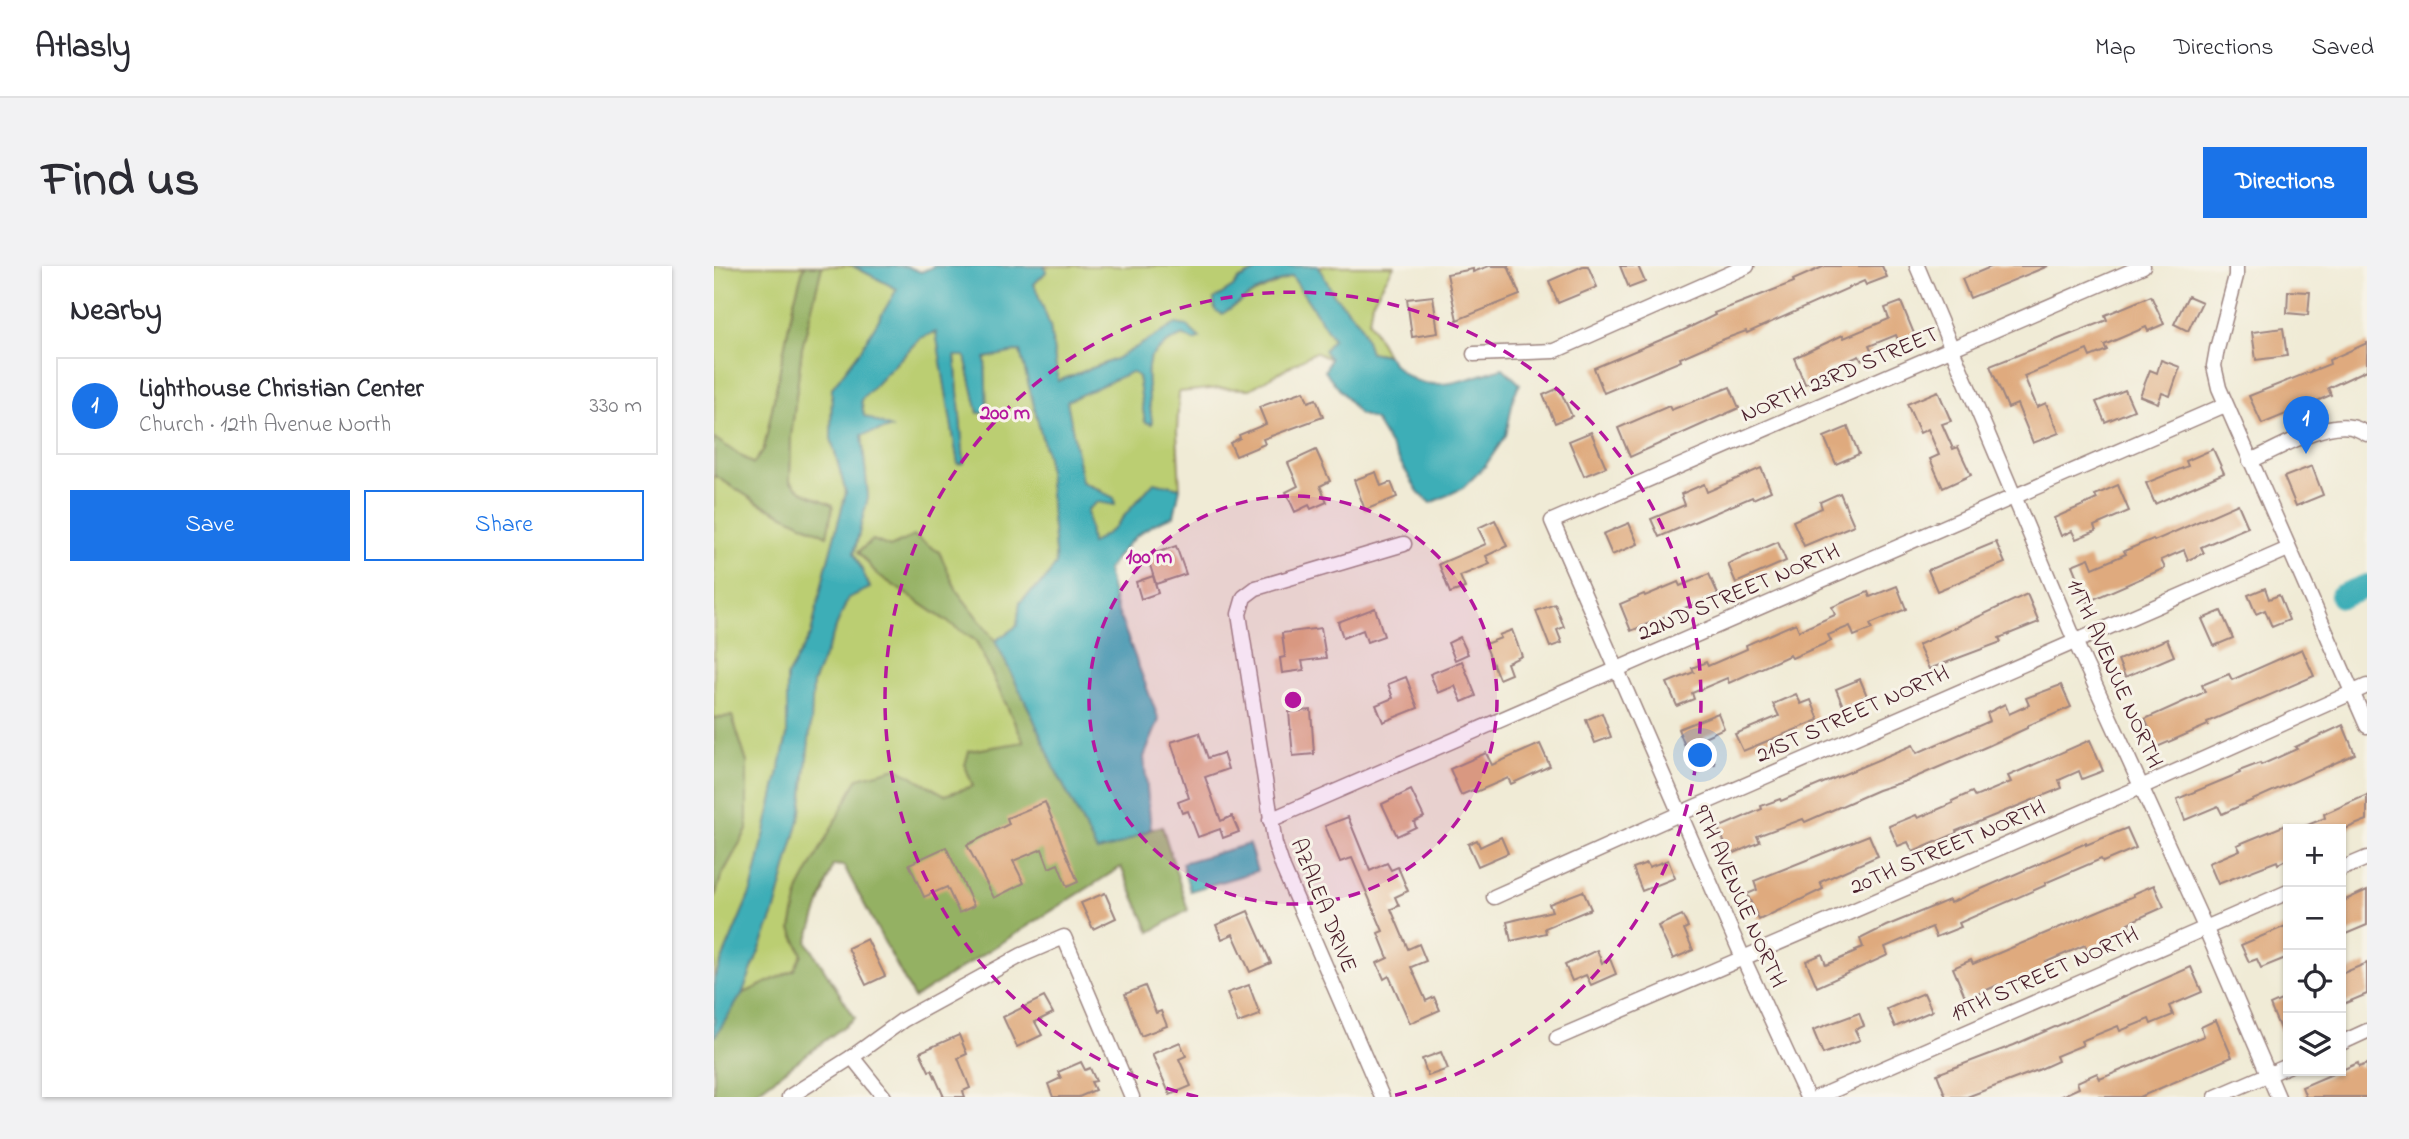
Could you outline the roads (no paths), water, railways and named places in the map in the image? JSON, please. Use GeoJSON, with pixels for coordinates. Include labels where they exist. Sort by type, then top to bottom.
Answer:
{"type":"FeatureCollection","features":[{"type":"Feature","properties":{"kind":"street"},"geometry":{"type":"LineString","coordinates":[[1474,354],[1554,351],[1747,266]]}},
{"type":"Feature","properties":{"kind":"street","name":"11TH AVENUE NORTH"},"geometry":{"type":"LineString","coordinates":[[1917,266],[2075,641],[2205,927],[2278,1097]]}},
{"type":"Feature","properties":{"kind":"street","name":"NORTH 23RD STREET"},"geometry":{"type":"LineString","coordinates":[[1552,521],[2143,266]]}},
{"type":"Feature","properties":{"kind":"street"},"geometry":{"type":"LineString","coordinates":[[2236,266],[2236,276],[2214,366],[2225,405],[2367,726]]}},
{"type":"Feature","properties":{"kind":"street","name":"22ND STREET NORTH"},"geometry":{"type":"LineString","coordinates":[[1270,820],[2225,405]]}},
{"type":"Feature","properties":{"kind":"street"},"geometry":{"type":"LineString","coordinates":[[2250,461],[2320,430],[2336,426],[2352,427],[2367,434]]}},
{"type":"Feature","properties":{"kind":"street","name":"9TH AVENUE NORTH"},"geometry":{"type":"LineString","coordinates":[[1552,521],[1679,814],[1807,1097]]}},
{"type":"Feature","properties":{"kind":"street","name":"AZALEA DRIVE"},"geometry":{"type":"LineString","coordinates":[[1382,1097],[1283,868],[1270,820],[1239,614],[1244,597],[1256,588],[1404,544]]}},
{"type":"Feature","properties":{"kind":"street","name":"21ST STREET NORTH"},"geometry":{"type":"LineString","coordinates":[[1494,897],[2288,549]]}},
{"type":"Feature","properties":{"kind":"street","name":"20TH STREET NORTH"},"geometry":{"type":"LineString","coordinates":[[1557,1038],[2141,787],[2367,686]]}},
{"type":"Feature","properties":{"kind":"street"},"geometry":{"type":"LineString","coordinates":[[2346,867],[2367,858]]}},
{"type":"Feature","properties":{"kind":"street","name":"19TH STREET NORTH"},"geometry":{"type":"LineString","coordinates":[[1818,1097],[2283,894]]}},
{"type":"Feature","properties":{"kind":"street"},"geometry":{"type":"LineString","coordinates":[[789,1097],[852,1057],[903,1020],[1023,955],[1064,937],[1132,1097]]}},
{"type":"Feature","properties":{"kind":"street"},"geometry":{"type":"LineString","coordinates":[[2346,1041],[2367,1031]]}},
{"type":"Feature","properties":{"kind":"street"},"geometry":{"type":"LineString","coordinates":[[852,1057],[884,1097]]}},
{"type":"Feature","properties":{"kind":"street"},"geometry":{"type":"LineString","coordinates":[[2216,1097],[2283,1068]]}},
{"type":"Feature","properties":{"kind":"water"},"geometry":{"type":"Polygon","coordinates":[[[853,266],[906,266],[921,272],[935,266],[1045,266],[1046,272],[1034,284],[1050,326],[1058,381],[1116,359],[1176,324],[1187,326],[1200,338],[1194,341],[1183,335],[1166,344],[1151,357],[1148,380],[1152,424],[1145,422],[1138,376],[1131,372],[1067,401],[1082,482],[1114,498],[1115,505],[1097,502],[1087,510],[1091,544],[1113,529],[1154,482],[1180,488],[1174,516],[1144,530],[1107,570],[1115,604],[1159,720],[1144,757],[1151,829],[1117,846],[1097,851],[995,641],[1017,626],[1020,602],[1044,581],[1056,564],[1047,457],[1020,351],[985,358],[987,413],[978,413],[965,356],[955,356],[964,463],[958,464],[936,332],[920,338],[861,400],[864,416],[891,428],[862,435],[868,497],[854,553],[870,588],[848,598],[813,683],[801,812],[774,913],[742,994],[714,1038],[714,979],[752,889],[787,736],[787,676],[811,634],[846,493],[831,438],[832,388],[860,351],[897,289],[853,266]]]}},
{"type":"Feature","properties":{"kind":"water"},"geometry":{"type":"Polygon","coordinates":[[[1266,266],[1318,266],[1334,295],[1360,323],[1370,352],[1387,355],[1399,370],[1412,379],[1440,384],[1503,368],[1520,384],[1514,395],[1506,435],[1485,466],[1463,488],[1431,503],[1419,493],[1375,420],[1359,414],[1325,371],[1330,359],[1324,350],[1333,339],[1292,276],[1255,292],[1222,314],[1215,310],[1214,299],[1233,287],[1238,280],[1266,266]]]}},
{"type":"Feature","properties":{"kind":"water"},"geometry":{"type":"Polygon","coordinates":[[[1249,844],[1257,871],[1190,891],[1182,863],[1249,844]]]}},
{"type":"Feature","properties":{"kind":"waterway"},"geometry":{"type":"LineString","coordinates":[[2342,596],[2367,586]]}},
{"type":"Feature","properties":{"kind":"place","name":"Lighthouse Christian Center"},"geometry":{"type":"Point","coordinates":[2306,454]}}]}
